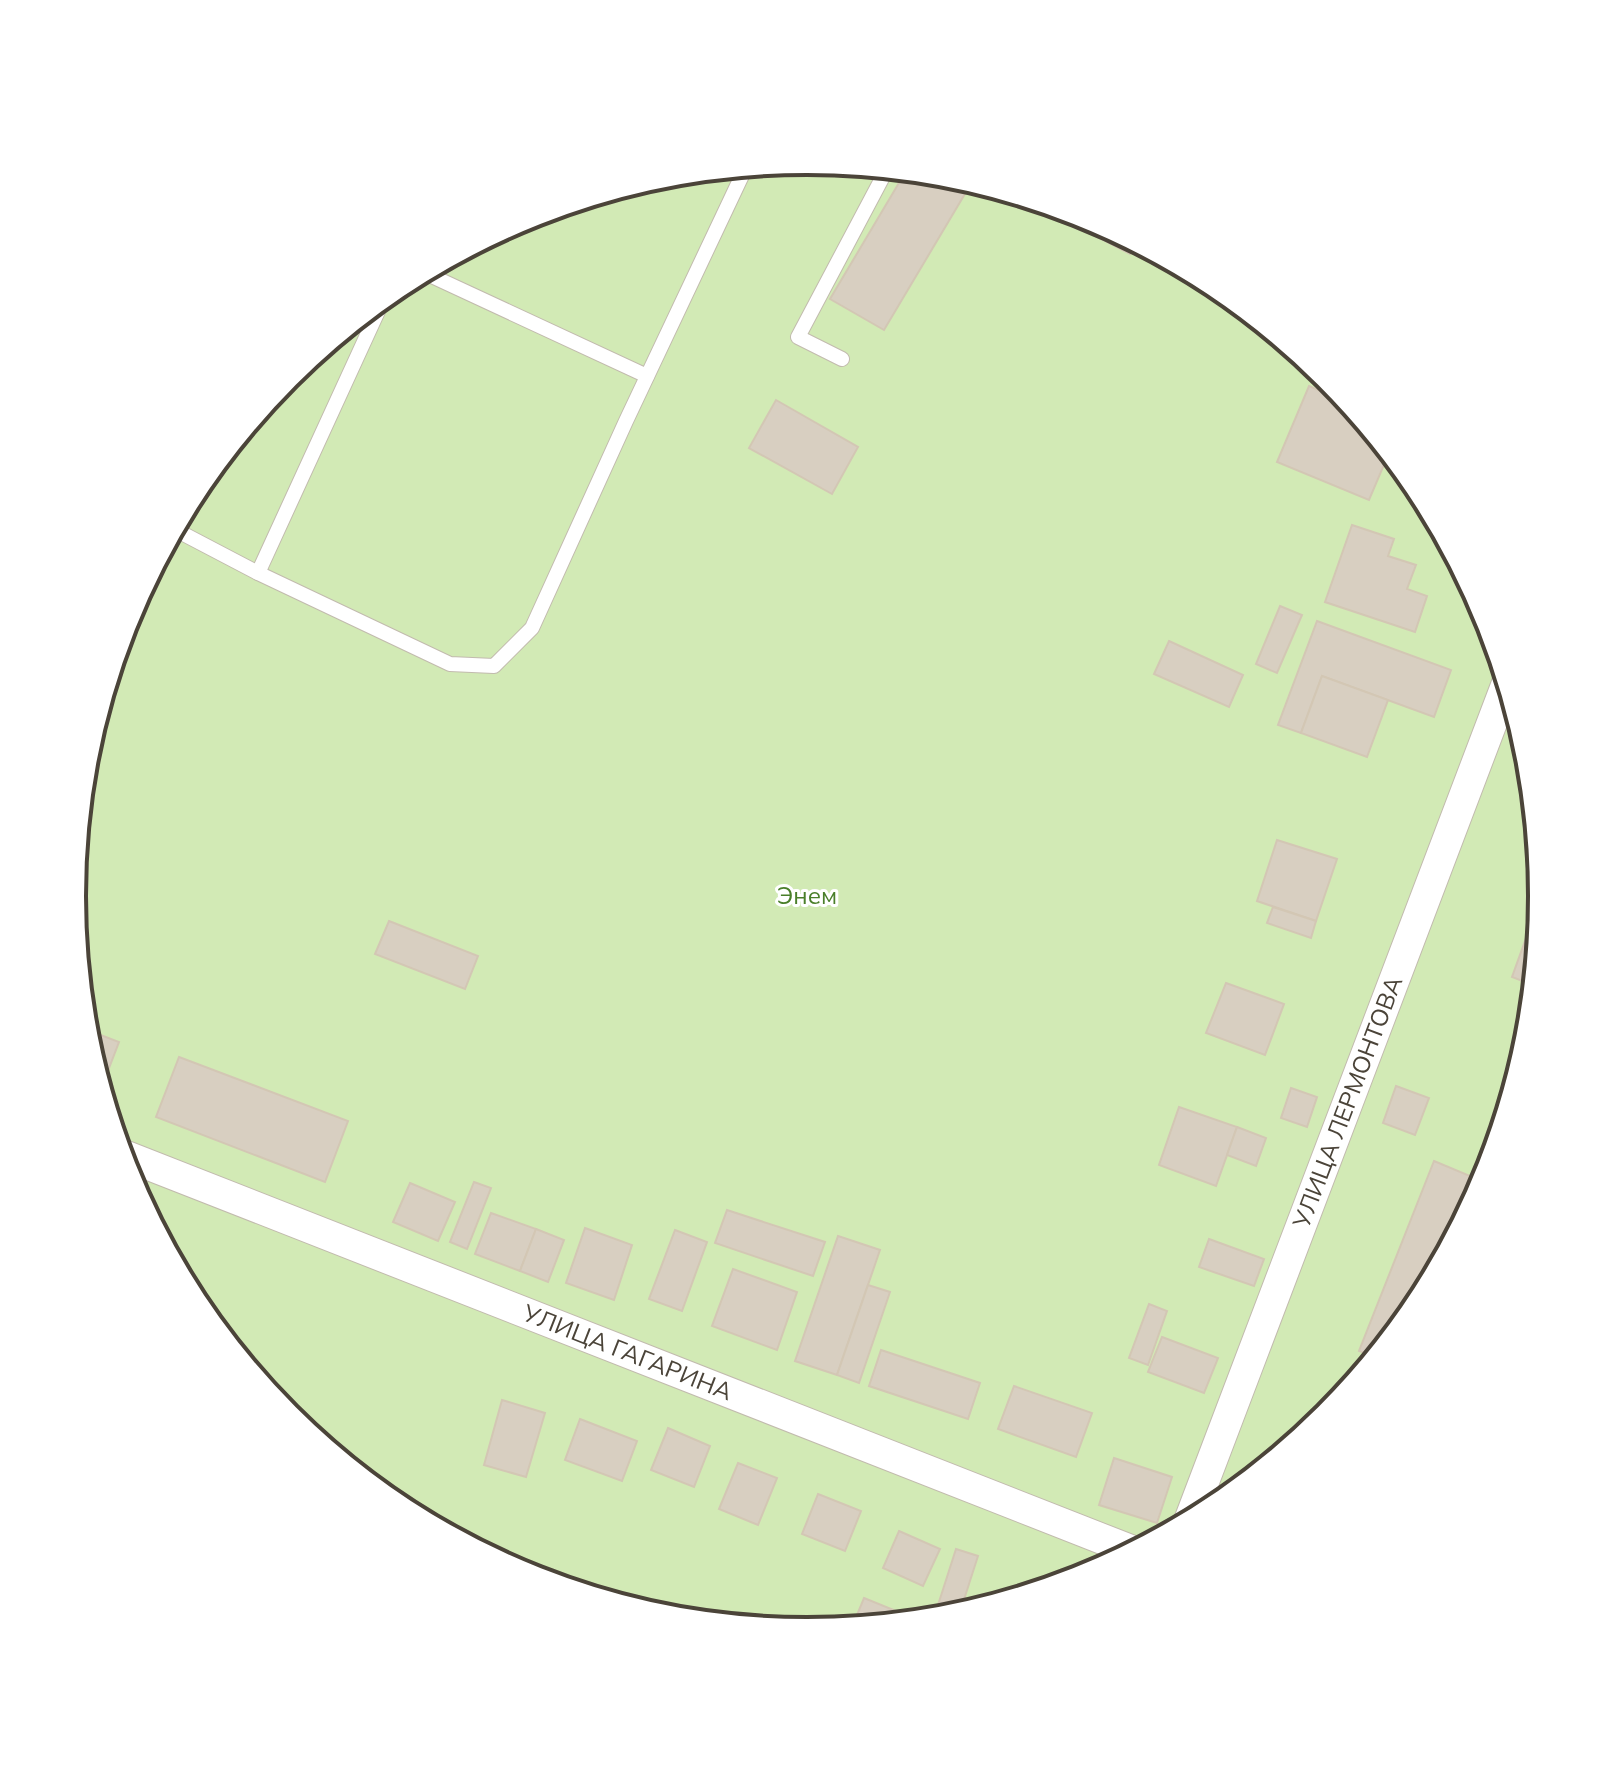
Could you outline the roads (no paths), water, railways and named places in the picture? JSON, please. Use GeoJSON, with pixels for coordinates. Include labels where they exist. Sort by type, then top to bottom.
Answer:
{"type":"FeatureCollection","features":[{"type":"Feature","properties":{"kind":"street","name":"УЛИЦА ЛЕРМОНТОВА"},"geometry":{"type":"LineString","coordinates":[[1196,1502],[1500,700]]}},
{"type":"Feature","properties":{"kind":"street","name":"УЛИЦА ГАГАРИНА"},"geometry":{"type":"LineString","coordinates":[[136,1160],[1120,1546]]}},
{"type":"Feature","properties":{"kind":"lane"},"geometry":{"type":"LineString","coordinates":[[184,534],[258,573],[450,664],[494,666],[532,628],[740,179]]}},
{"type":"Feature","properties":{"kind":"lane"},"geometry":{"type":"LineString","coordinates":[[842,359],[798,337],[882,179]]}},
{"type":"Feature","properties":{"kind":"lane"},"geometry":{"type":"LineString","coordinates":[[437,278],[647,376]]}},
{"type":"Feature","properties":{"kind":"lane"},"geometry":{"type":"LineString","coordinates":[[258,573],[374,320]]}},
{"type":"Feature","properties":{"kind":"park label","name":"Энем"},"geometry":{"type":"Point","coordinates":[807,896]}}]}
